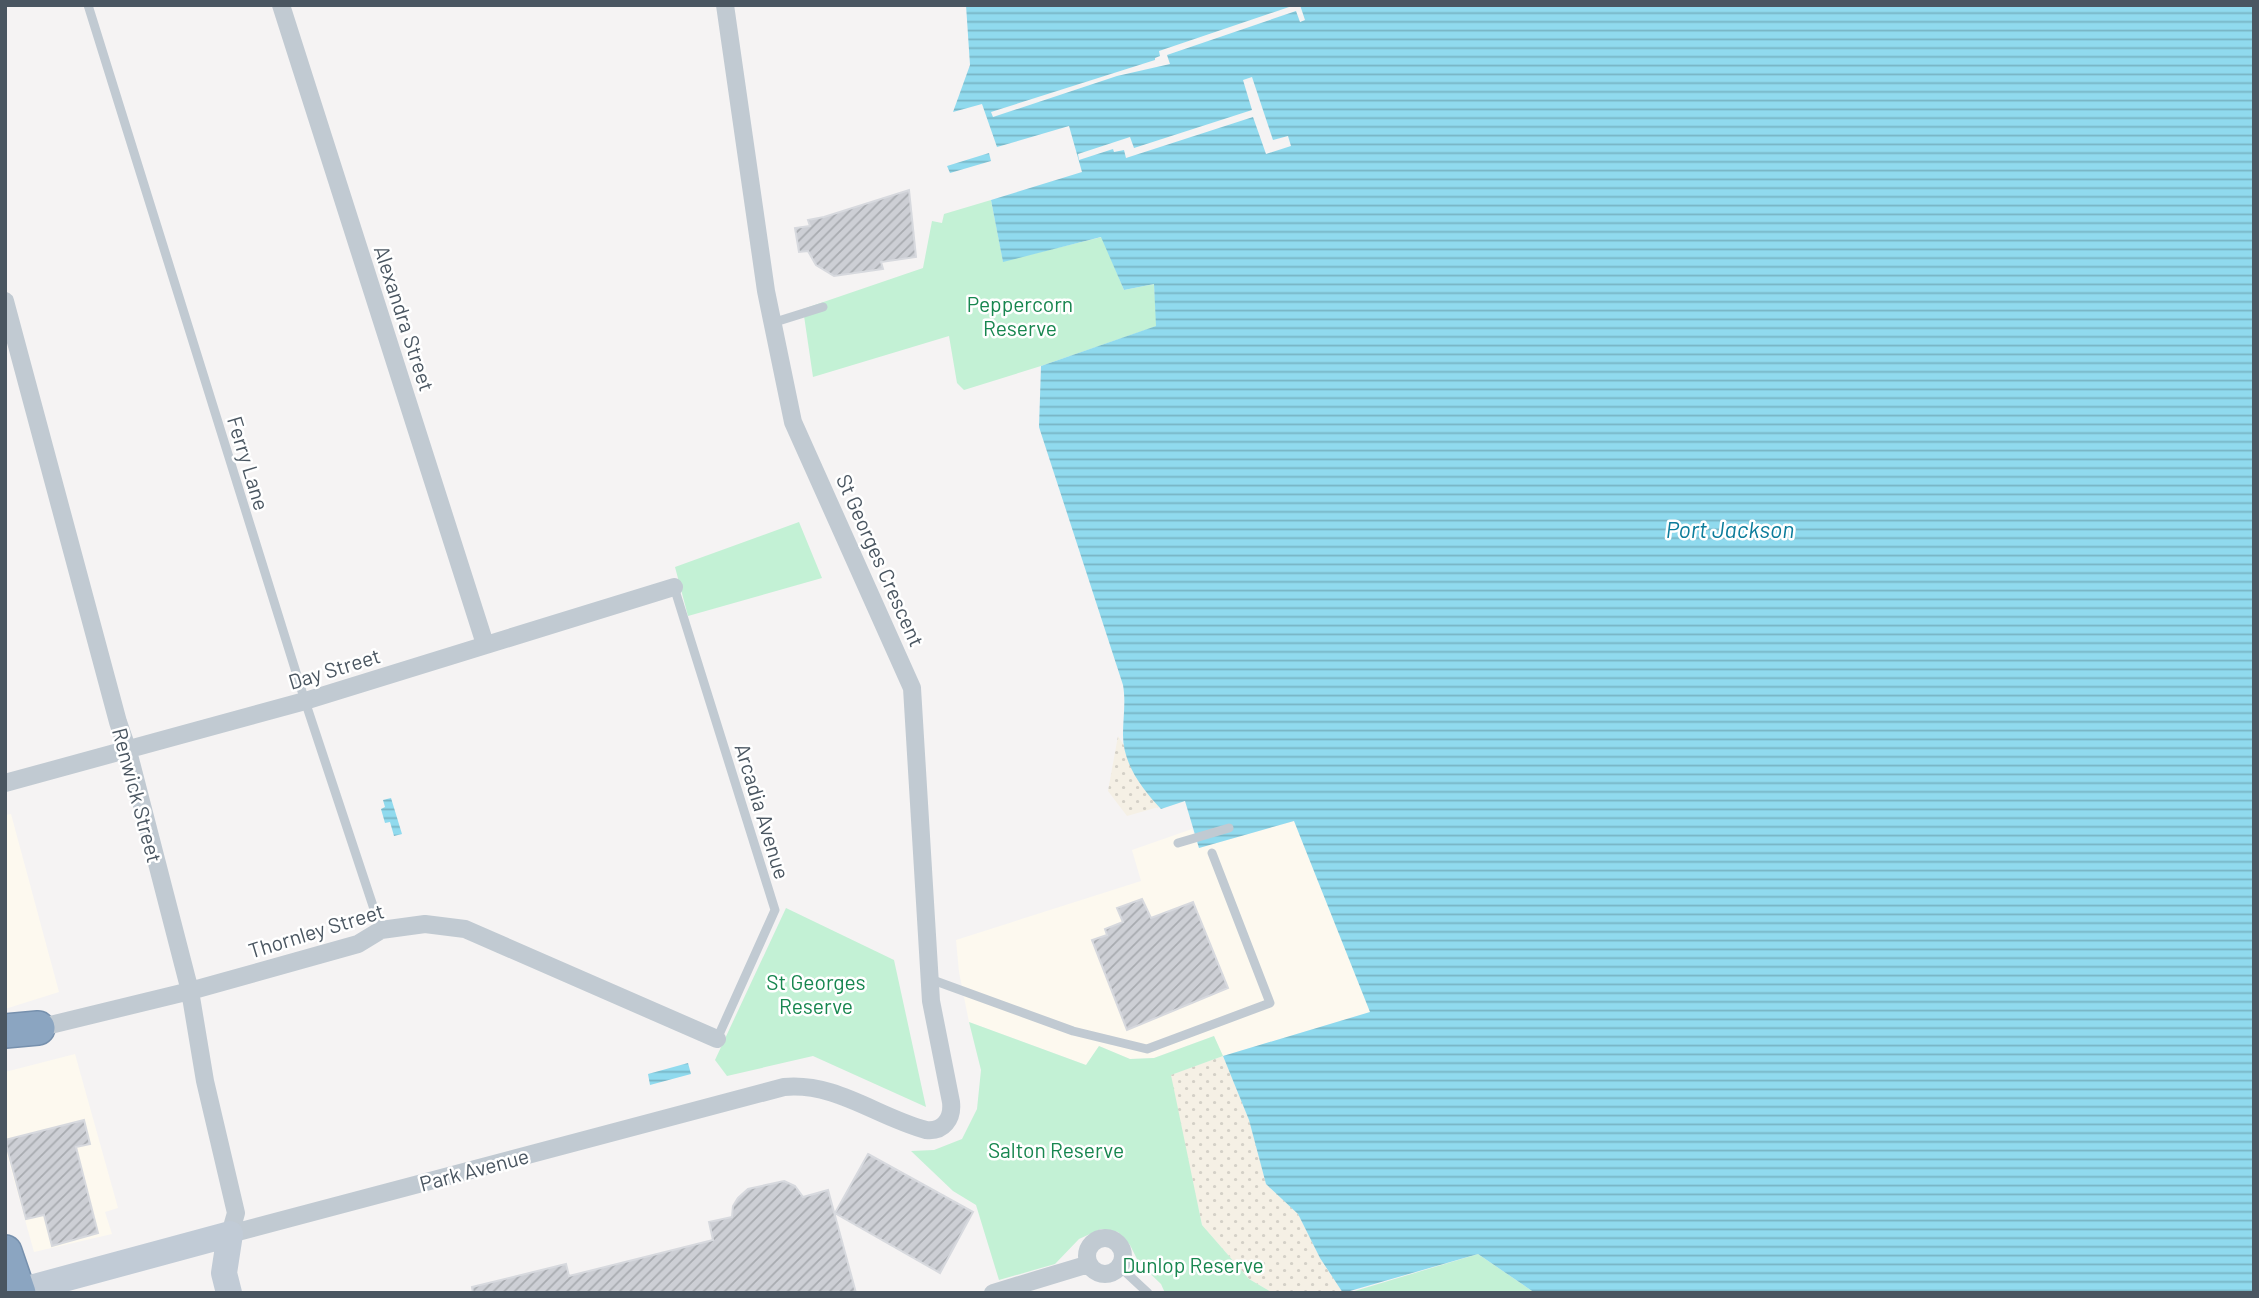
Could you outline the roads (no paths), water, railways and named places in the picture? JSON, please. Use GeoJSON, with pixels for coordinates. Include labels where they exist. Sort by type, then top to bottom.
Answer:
{"type":"FeatureCollection","features":[{"type":"Feature","properties":{"kind":"highway"},"geometry":{"type":"LineString","coordinates":[[5,1031],[38,1028]]}},
{"type":"Feature","properties":{"kind":"highway"},"geometry":{"type":"LineString","coordinates":[[5,1252],[16,1292]]}},
{"type":"Feature","properties":{"kind":"street","name":"Alexandra Street"},"geometry":{"type":"LineString","coordinates":[[281,5],[485,644]]}},
{"type":"Feature","properties":{"kind":"street","name":"St Georges Crescent"},"geometry":{"type":"LineString","coordinates":[[725,5],[772,323],[793,422],[912,688],[929,979],[952,1108],[945,1125],[934,1131]]}},
{"type":"Feature","properties":{"kind":"street","name":"Renwick Street"},"geometry":{"type":"LineString","coordinates":[[5,301],[128,751],[190,991],[205,1081],[236,1213],[224,1273],[229,1293]]}},
{"type":"Feature","properties":{"kind":"street","name":"Day Street"},"geometry":{"type":"LineString","coordinates":[[5,783],[305,701],[674,587]]}},
{"type":"Feature","properties":{"kind":"street","name":"Thornley Street"},"geometry":{"type":"LineString","coordinates":[[38,1028],[190,991],[358,944],[381,930],[425,924],[465,929],[717,1039]]}},
{"type":"Feature","properties":{"kind":"street","name":"Park Avenue"},"geometry":{"type":"LineString","coordinates":[[16,1292],[784,1087],[800,1085],[824,1089],[916,1127],[934,1131]]}},
{"type":"Feature","properties":{"kind":"street"},"geometry":{"type":"LineString","coordinates":[[1109,1238],[1119,1244],[1124,1255],[1120,1267],[1104,1275],[1092,1269],[1088,1264],[1087,1252],[1090,1246],[1099,1239],[1109,1238]]}},
{"type":"Feature","properties":{"kind":"street"},"geometry":{"type":"LineString","coordinates":[[993,1293],[1088,1264]]}},
{"type":"Feature","properties":{"kind":"lane","name":"Ferry Lane"},"geometry":{"type":"LineString","coordinates":[[88,5],[305,701],[381,930]]}},
{"type":"Feature","properties":{"kind":"lane"},"geometry":{"type":"LineString","coordinates":[[772,323],[823,307]]}},
{"type":"Feature","properties":{"kind":"lane","name":"Arcadia Avenue"},"geometry":{"type":"LineString","coordinates":[[674,587],[775,910],[717,1039]]}},
{"type":"Feature","properties":{"kind":"lane"},"geometry":{"type":"LineString","coordinates":[[1178,843],[1229,828]]}},
{"type":"Feature","properties":{"kind":"lane"},"geometry":{"type":"LineString","coordinates":[[929,979],[1082,1034],[1147,1049],[1270,1003],[1212,853]]}},
{"type":"Feature","properties":{"kind":"lane"},"geometry":{"type":"LineString","coordinates":[[1120,1267],[1148,1293]]}},
{"type":"Feature","properties":{"kind":"water","name":"Port Jackson"},"geometry":{"type":"Polygon","coordinates":[[[966,5],[2254,5],[2254,1293],[1535,1293],[1478,1254],[1343,1293],[1320,1258],[1298,1214],[1266,1184],[1249,1120],[1223,1056],[1370,1012],[1294,821],[1199,848],[1185,801],[1161,809],[1130,766],[1123,735],[1123,685],[1039,427],[1041,366],[1156,326],[1154,284],[1124,290],[1101,237],[1003,262],[991,200],[1082,172],[1069,126],[997,147],[982,104],[953,112],[970,65],[966,5]]]}},
{"type":"Feature","properties":{"kind":"water"},"geometry":{"type":"Polygon","coordinates":[[[989,153],[991,161],[950,173],[947,166],[989,153]]]}},
{"type":"Feature","properties":{"kind":"water"},"geometry":{"type":"Polygon","coordinates":[[[391,798],[402,834],[394,836],[390,822],[385,823],[381,809],[385,807],[383,800],[391,798]]]}},
{"type":"Feature","properties":{"kind":"water"},"geometry":{"type":"Polygon","coordinates":[[[688,1063],[691,1074],[650,1085],[648,1074],[688,1063]]]}},
{"type":"Feature","properties":{"kind":"park label","name":"Peppercorn Reserve"},"geometry":{"type":"Point","coordinates":[1020,315]}},
{"type":"Feature","properties":{"kind":"park label","name":"St Georges Reserve"},"geometry":{"type":"Point","coordinates":[816,993]}},
{"type":"Feature","properties":{"kind":"park label","name":"Salton Reserve"},"geometry":{"type":"Point","coordinates":[1056,1149]}},
{"type":"Feature","properties":{"kind":"park label","name":"Dunlop Reserve"},"geometry":{"type":"Point","coordinates":[1193,1264]}}]}
